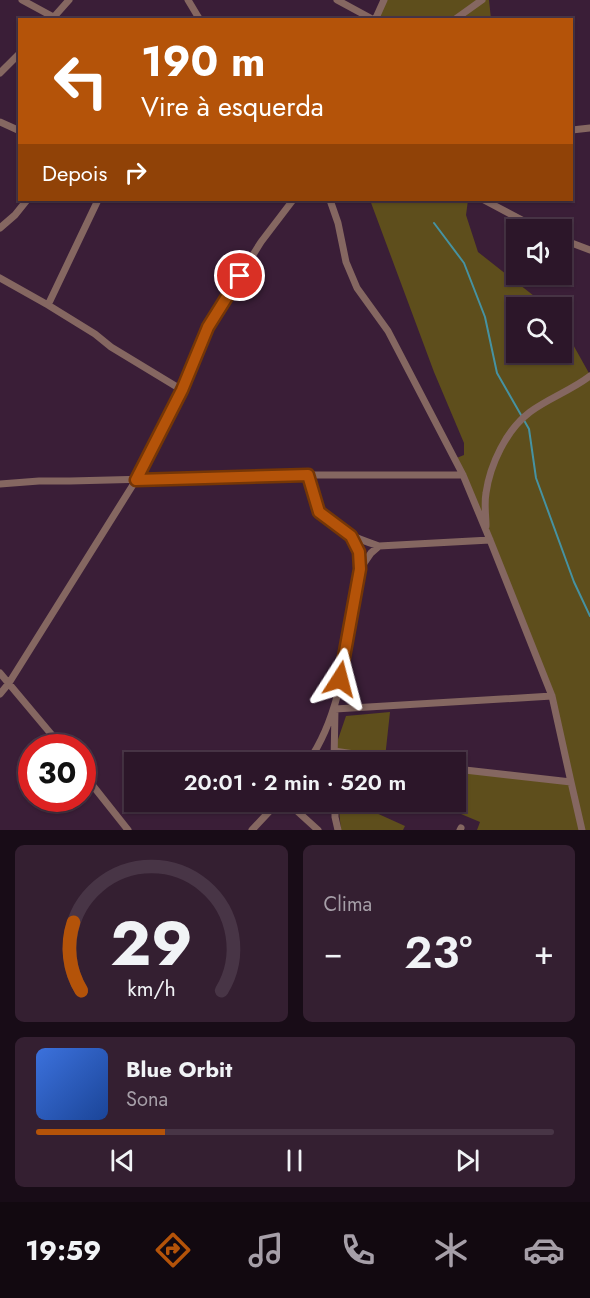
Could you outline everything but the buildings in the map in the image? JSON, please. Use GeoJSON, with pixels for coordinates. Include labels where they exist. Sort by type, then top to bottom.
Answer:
{"type":"FeatureCollection","features":[{"type":"Feature","properties":{"kind":"street"},"geometry":{"type":"LineString","coordinates":[[22,0],[55,18],[69,0]]}},
{"type":"Feature","properties":{"kind":"street"},"geometry":{"type":"LineString","coordinates":[[188,0],[198,18]]}},
{"type":"Feature","properties":{"kind":"street"},"geometry":{"type":"LineString","coordinates":[[337,0],[370,18]]}},
{"type":"Feature","properties":{"kind":"street"},"geometry":{"type":"LineString","coordinates":[[375,18],[384,0]]}},
{"type":"Feature","properties":{"kind":"street"},"geometry":{"type":"LineString","coordinates":[[457,18],[482,0]]}},
{"type":"Feature","properties":{"kind":"street"},"geometry":{"type":"LineString","coordinates":[[0,73],[18,55]]}},
{"type":"Feature","properties":{"kind":"street"},"geometry":{"type":"LineString","coordinates":[[0,122],[18,130]]}},
{"type":"Feature","properties":{"kind":"street"},"geometry":{"type":"LineString","coordinates":[[573,130],[590,128]]}},
{"type":"Feature","properties":{"kind":"street"},"geometry":{"type":"LineString","coordinates":[[0,228],[26,201]]}},
{"type":"Feature","properties":{"kind":"street"},"geometry":{"type":"LineString","coordinates":[[48,305],[98,201]]}},
{"type":"Feature","properties":{"kind":"street"},"geometry":{"type":"LineString","coordinates":[[0,694],[136,480],[182,390],[208,327],[261,242],[292,201]]}},
{"type":"Feature","properties":{"kind":"street"},"geometry":{"type":"LineString","coordinates":[[330,201],[338,223],[346,262],[357,288],[388,331],[463,475],[490,540],[552,696],[582,830]]}},
{"type":"Feature","properties":{"kind":"street"},"geometry":{"type":"LineString","coordinates":[[486,201],[520,219]]}},
{"type":"Feature","properties":{"kind":"street"},"geometry":{"type":"LineString","coordinates":[[572,243],[590,250]]}},
{"type":"Feature","properties":{"kind":"street"},"geometry":{"type":"LineString","coordinates":[[0,278],[48,305],[182,390]]}},
{"type":"Feature","properties":{"kind":"street"},"geometry":{"type":"LineString","coordinates":[[486,532],[485,494],[502,445],[529,413],[590,376]]}},
{"type":"Feature","properties":{"kind":"street"},"geometry":{"type":"LineString","coordinates":[[0,484],[39,481],[308,475],[463,475]]}},
{"type":"Feature","properties":{"kind":"street"},"geometry":{"type":"LineString","coordinates":[[308,475],[319,512],[351,536],[380,546],[490,540]]}},
{"type":"Feature","properties":{"kind":"street"},"geometry":{"type":"LineString","coordinates":[[341,752],[334,751],[335,709],[360,569],[359,552],[351,536]]}},
{"type":"Feature","properties":{"kind":"street"},"geometry":{"type":"LineString","coordinates":[[360,569],[371,553],[380,546]]}},
{"type":"Feature","properties":{"kind":"street"},"geometry":{"type":"LineString","coordinates":[[0,674],[51,734]]}},
{"type":"Feature","properties":{"kind":"street"},"geometry":{"type":"LineString","coordinates":[[0,688],[9,683]]}},
{"type":"Feature","properties":{"kind":"street"},"geometry":{"type":"LineString","coordinates":[[335,709],[552,696]]}},
{"type":"Feature","properties":{"kind":"street"},"geometry":{"type":"LineString","coordinates":[[314,752],[335,709]]}},
{"type":"Feature","properties":{"kind":"street"},"geometry":{"type":"LineString","coordinates":[[466,770],[571,782]]}},
{"type":"Feature","properties":{"kind":"street"},"geometry":{"type":"LineString","coordinates":[[96,790],[128,830]]}},
{"type":"Feature","properties":{"kind":"street"},"geometry":{"type":"LineString","coordinates":[[252,830],[269,812]]}},
{"type":"Feature","properties":{"kind":"street"},"geometry":{"type":"LineString","coordinates":[[298,812],[318,830]]}},
{"type":"Feature","properties":{"kind":"street"},"geometry":{"type":"LineString","coordinates":[[335,812],[338,830]]}},
{"type":"Feature","properties":{"kind":"shaded area"},"geometry":{"type":"Polygon","coordinates":[[[384,0],[489,0],[491,18],[376,18],[384,0]]]}},
{"type":"Feature","properties":{"kind":"shaded area"},"geometry":{"type":"Polygon","coordinates":[[[370,201],[468,201],[466,215],[478,252],[506,274],[506,285],[520,285],[535,297],[506,297],[506,363],[572,363],[572,343],[590,375],[590,830],[477,830],[480,822],[456,812],[466,812],[466,770],[570,782],[552,696],[454,459],[464,455],[464,443],[434,372],[370,201]]]}},
{"type":"Feature","properties":{"kind":"shaded area"},"geometry":{"type":"Polygon","coordinates":[[[390,712],[386,752],[334,752],[346,716],[390,712]]]}},
{"type":"Feature","properties":{"kind":"shaded area"},"geometry":{"type":"Polygon","coordinates":[[[339,812],[374,812],[405,826],[403,830],[341,830],[339,812]]]}},
{"type":"Feature","properties":{"kind":"waterway"},"geometry":{"type":"LineString","coordinates":[[434,223],[464,263],[485,317],[497,373],[529,429],[536,478],[574,582],[590,616]]}},
{"type":"Feature","properties":{"kind":"route"},"geometry":{"type":"LineString","coordinates":[[240,276],[208,327],[182,390],[136,480],[308,475],[319,512],[351,536],[359,552],[360,569],[340,679]]}}]}
